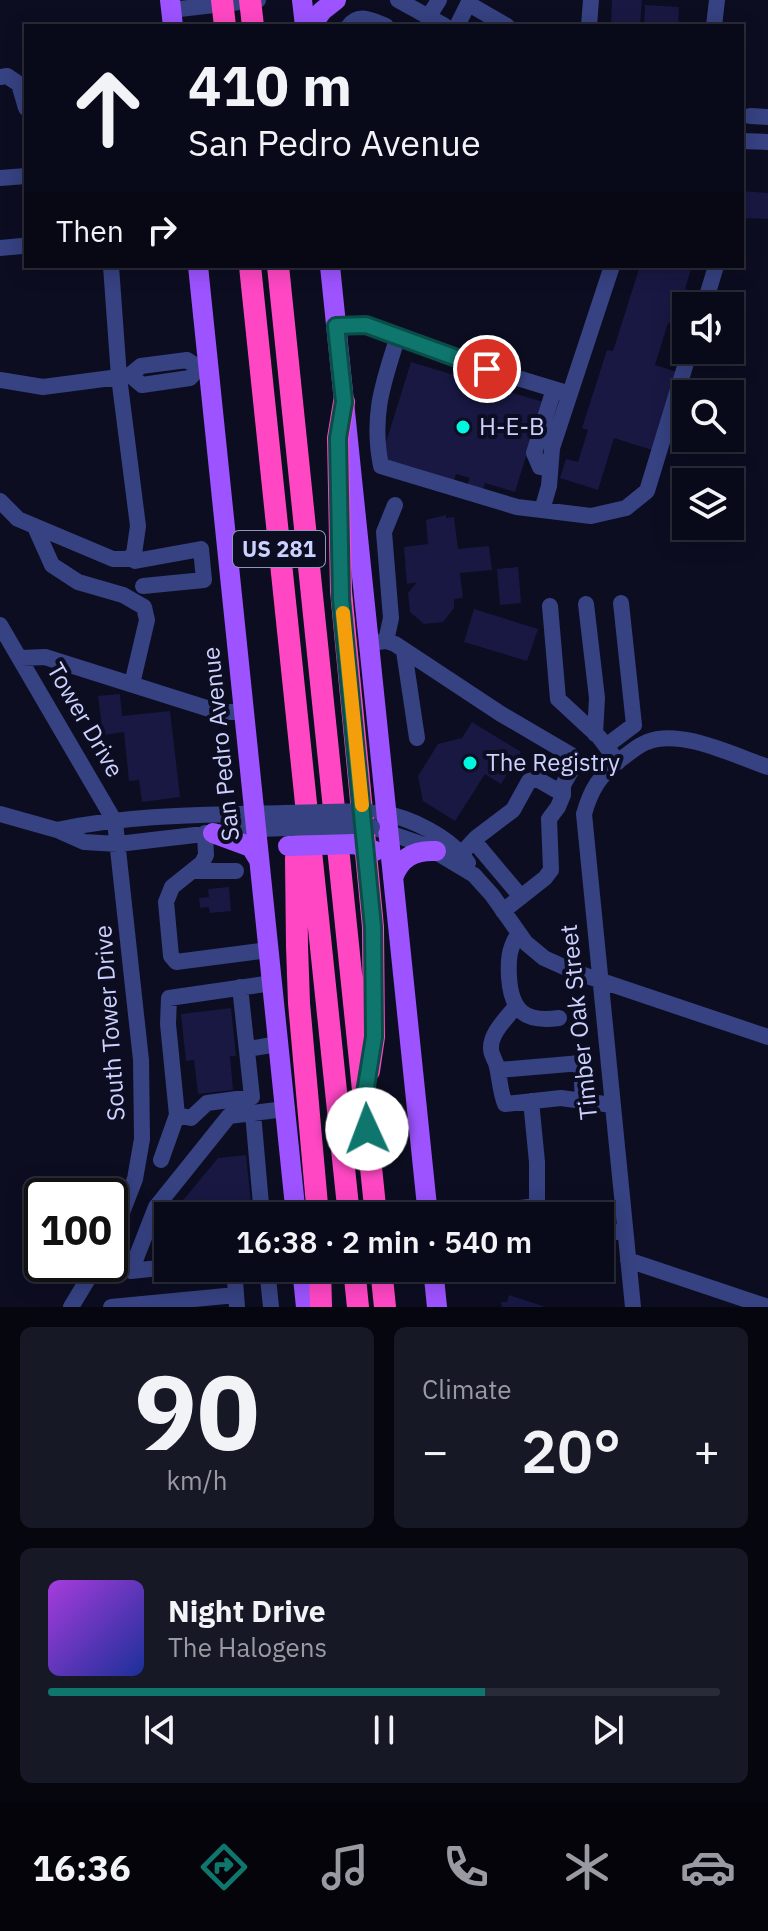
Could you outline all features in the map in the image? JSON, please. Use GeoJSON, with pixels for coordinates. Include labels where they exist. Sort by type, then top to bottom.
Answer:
{"type":"FeatureCollection","features":[{"type":"Feature","properties":{"kind":"highway"},"geometry":{"type":"LineString","coordinates":[[222,0],[225,24]]}},
{"type":"Feature","properties":{"kind":"highway"},"geometry":{"type":"LineString","coordinates":[[250,0],[253,24]]}},
{"type":"Feature","properties":{"kind":"highway","name":"US 281"},"geometry":{"type":"LineString","coordinates":[[250,268],[348,1202]]}},
{"type":"Feature","properties":{"kind":"highway","name":"US 281"},"geometry":{"type":"LineString","coordinates":[[278,268],[375,1202]]}},
{"type":"Feature","properties":{"kind":"highway"},"geometry":{"type":"LineString","coordinates":[[344,402],[338,438],[341,599],[374,951],[374,1037],[364,1099]]}},
{"type":"Feature","properties":{"kind":"highway"},"geometry":{"type":"LineString","coordinates":[[309,832],[296,858],[297,946],[317,1202]]}},
{"type":"Feature","properties":{"kind":"highway"},"geometry":{"type":"LineString","coordinates":[[320,1282],[321,1307]]}},
{"type":"Feature","properties":{"kind":"highway"},"geometry":{"type":"LineString","coordinates":[[355,1282],[358,1307]]}},
{"type":"Feature","properties":{"kind":"highway"},"geometry":{"type":"LineString","coordinates":[[382,1282],[385,1307]]}},
{"type":"Feature","properties":{"kind":"main road"},"geometry":{"type":"LineString","coordinates":[[302,0],[305,24]]}},
{"type":"Feature","properties":{"kind":"main road"},"geometry":{"type":"LineString","coordinates":[[312,24],[336,0]]}},
{"type":"Feature","properties":{"kind":"main road","name":"San Pedro Avenue"},"geometry":{"type":"LineString","coordinates":[[198,268],[202,368],[244,712],[295,1202]]}},
{"type":"Feature","properties":{"kind":"main road"},"geometry":{"type":"LineString","coordinates":[[330,268],[344,402],[377,642],[379,821],[393,875],[427,1202]]}},
{"type":"Feature","properties":{"kind":"main road"},"geometry":{"type":"LineString","coordinates":[[260,870],[286,829],[375,851],[393,875]]}},
{"type":"Feature","properties":{"kind":"main road"},"geometry":{"type":"LineString","coordinates":[[204,834],[251,847],[260,870]]}},
{"type":"Feature","properties":{"kind":"main road"},"geometry":{"type":"LineString","coordinates":[[393,875],[408,856],[422,851],[436,851]]}},
{"type":"Feature","properties":{"kind":"main road"},"geometry":{"type":"LineString","coordinates":[[303,1282],[306,1307]]}},
{"type":"Feature","properties":{"kind":"main road"},"geometry":{"type":"LineString","coordinates":[[434,1282],[437,1307]]}},
{"type":"Feature","properties":{"kind":"street"},"geometry":{"type":"LineString","coordinates":[[171,12],[258,0]]}},
{"type":"Feature","properties":{"kind":"street"},"geometry":{"type":"LineString","coordinates":[[429,16],[439,0]]}},
{"type":"Feature","properties":{"kind":"street"},"geometry":{"type":"LineString","coordinates":[[589,24],[591,0]]}},
{"type":"Feature","properties":{"kind":"street"},"geometry":{"type":"LineString","coordinates":[[714,24],[717,0]]}},
{"type":"Feature","properties":{"kind":"street"},"geometry":{"type":"LineString","coordinates":[[408,2],[442,24]]}},
{"type":"Feature","properties":{"kind":"street"},"geometry":{"type":"LineString","coordinates":[[458,24],[470,2],[504,24]]}},
{"type":"Feature","properties":{"kind":"street"},"geometry":{"type":"LineString","coordinates":[[351,24],[362,17],[381,24]]}},
{"type":"Feature","properties":{"kind":"street"},"geometry":{"type":"LineString","coordinates":[[0,77],[7,76],[19,84],[24,101]]}},
{"type":"Feature","properties":{"kind":"street"},"geometry":{"type":"LineString","coordinates":[[750,116],[768,117]]}},
{"type":"Feature","properties":{"kind":"street"},"geometry":{"type":"LineString","coordinates":[[744,141],[768,142]]}},
{"type":"Feature","properties":{"kind":"street"},"geometry":{"type":"LineString","coordinates":[[0,178],[24,176]]}},
{"type":"Feature","properties":{"kind":"street"},"geometry":{"type":"LineString","coordinates":[[0,248],[22,246]]}},
{"type":"Feature","properties":{"kind":"street"},"geometry":{"type":"LineString","coordinates":[[111,268],[125,376],[138,526],[135,557],[143,586],[147,620],[132,684]]}},
{"type":"Feature","properties":{"kind":"street"},"geometry":{"type":"LineString","coordinates":[[542,510],[549,486],[562,392],[611,268]]}},
{"type":"Feature","properties":{"kind":"street"},"geometry":{"type":"LineString","coordinates":[[708,292],[715,268]]}},
{"type":"Feature","properties":{"kind":"street"},"geometry":{"type":"LineString","coordinates":[[336,326],[366,325],[471,364],[562,392]]}},
{"type":"Feature","properties":{"kind":"street"},"geometry":{"type":"LineString","coordinates":[[398,336],[378,397],[377,446],[381,466],[497,503],[591,516],[626,508],[647,491],[686,364]]}},
{"type":"Feature","properties":{"kind":"street"},"geometry":{"type":"LineString","coordinates":[[0,380],[43,387],[125,376],[141,366],[160,363],[187,360],[202,368],[190,378],[142,385],[125,376]]}},
{"type":"Feature","properties":{"kind":"street"},"geometry":{"type":"LineString","coordinates":[[160,363],[161,382]]}},
{"type":"Feature","properties":{"kind":"street"},"geometry":{"type":"LineString","coordinates":[[0,501],[18,519],[113,559],[201,549],[204,580],[143,586]]}},
{"type":"Feature","properties":{"kind":"street"},"geometry":{"type":"LineString","coordinates":[[395,505],[384,532],[391,618],[377,642],[395,644],[571,755],[576,762],[563,785],[558,807],[549,819],[551,870],[503,911]]}},
{"type":"Feature","properties":{"kind":"street"},"geometry":{"type":"LineString","coordinates":[[35,527],[52,565],[78,582],[123,595],[143,606]]}},
{"type":"Feature","properties":{"kind":"street"},"geometry":{"type":"LineString","coordinates":[[600,740],[634,725],[621,603]]}},
{"type":"Feature","properties":{"kind":"street"},"geometry":{"type":"LineString","coordinates":[[586,604],[600,740]]}},
{"type":"Feature","properties":{"kind":"street"},"geometry":{"type":"LineString","coordinates":[[550,606],[558,699],[618,762]]}},
{"type":"Feature","properties":{"kind":"street","name":"Tower Drive"},"geometry":{"type":"LineString","coordinates":[[0,625],[115,822],[118,844]]}},
{"type":"Feature","properties":{"kind":"street"},"geometry":{"type":"LineString","coordinates":[[404,651],[417,738]]}},
{"type":"Feature","properties":{"kind":"street"},"geometry":{"type":"LineString","coordinates":[[21,658],[45,657],[219,712],[244,712]]}},
{"type":"Feature","properties":{"kind":"street","name":"Timber Oak Street"},"geometry":{"type":"LineString","coordinates":[[633,1307],[584,814],[590,791],[603,772],[646,742],[664,737],[686,739],[768,767]]}},
{"type":"Feature","properties":{"kind":"street"},"geometry":{"type":"LineString","coordinates":[[461,854],[513,810],[529,781],[537,779],[563,794]]}},
{"type":"Feature","properties":{"kind":"street"},"geometry":{"type":"LineString","coordinates":[[82,825],[94,808],[96,789]]}},
{"type":"Feature","properties":{"kind":"street"},"geometry":{"type":"LineString","coordinates":[[0,814],[57,830],[84,842],[118,844],[204,834],[255,822]]}},
{"type":"Feature","properties":{"kind":"street"},"geometry":{"type":"LineString","coordinates":[[192,816],[204,834],[206,855],[194,871],[172,887],[166,902],[171,956],[176,962],[269,950]]}},
{"type":"Feature","properties":{"kind":"street"},"geometry":{"type":"LineString","coordinates":[[57,830],[192,816],[255,822],[286,829],[379,821],[431,832],[461,854],[518,934],[544,958],[768,1037]]}},
{"type":"Feature","properties":{"kind":"street"},"geometry":{"type":"LineString","coordinates":[[379,821],[474,875]]}},
{"type":"Feature","properties":{"kind":"street"},"geometry":{"type":"LineString","coordinates":[[474,841],[521,897]]}},
{"type":"Feature","properties":{"kind":"street","name":"South Tower Drive"},"geometry":{"type":"LineString","coordinates":[[118,844],[141,1060],[142,1139],[135,1179],[128,1197]]}},
{"type":"Feature","properties":{"kind":"street"},"geometry":{"type":"LineString","coordinates":[[194,871],[236,871]]}},
{"type":"Feature","properties":{"kind":"street"},"geometry":{"type":"LineString","coordinates":[[518,934],[508,955],[511,999],[521,1012],[541,1021],[559,1018]]}},
{"type":"Feature","properties":{"kind":"street"},"geometry":{"type":"LineString","coordinates":[[161,1160],[177,1115],[168,1024],[169,998],[272,983]]}},
{"type":"Feature","properties":{"kind":"street"},"geometry":{"type":"LineString","coordinates":[[177,1115],[191,1118],[207,1103],[252,1097],[240,987]]}},
{"type":"Feature","properties":{"kind":"street"},"geometry":{"type":"LineString","coordinates":[[516,1006],[502,1021],[492,1040],[498,1087],[505,1104],[561,1098],[612,1105]]}},
{"type":"Feature","properties":{"kind":"street"},"geometry":{"type":"LineString","coordinates":[[248,1049],[278,1044]]}},
{"type":"Feature","properties":{"kind":"street"},"geometry":{"type":"LineString","coordinates":[[498,1070],[581,1063],[583,1102]]}},
{"type":"Feature","properties":{"kind":"street"},"geometry":{"type":"LineString","coordinates":[[531,1101],[537,1162],[536,1202]]}},
{"type":"Feature","properties":{"kind":"street"},"geometry":{"type":"LineString","coordinates":[[160,1202],[229,1116],[285,1109]]}},
{"type":"Feature","properties":{"kind":"street"},"geometry":{"type":"LineString","coordinates":[[253,1113],[261,1202]]}},
{"type":"Feature","properties":{"kind":"street"},"geometry":{"type":"LineString","coordinates":[[154,1212],[131,1271],[154,1269]]}},
{"type":"Feature","properties":{"kind":"street"},"geometry":{"type":"LineString","coordinates":[[614,1232],[625,1231]]}},
{"type":"Feature","properties":{"kind":"street"},"geometry":{"type":"LineString","coordinates":[[628,1260],[768,1307]]}},
{"type":"Feature","properties":{"kind":"street"},"geometry":{"type":"LineString","coordinates":[[71,1307],[86,1282]]}},
{"type":"Feature","properties":{"kind":"street"},"geometry":{"type":"LineString","coordinates":[[268,1282],[271,1307]]}},
{"type":"Feature","properties":{"kind":"street"},"geometry":{"type":"LineString","coordinates":[[111,1307],[237,1301]]}},
{"type":"Feature","properties":{"kind":"building"},"geometry":{"type":"Polygon","coordinates":[[[612,0],[642,0],[640,24],[611,24],[612,0]]]}},
{"type":"Feature","properties":{"kind":"building"},"geometry":{"type":"Polygon","coordinates":[[[645,5],[679,7],[678,24],[644,24],[645,5]]]}},
{"type":"Feature","properties":{"kind":"building"},"geometry":{"type":"Polygon","coordinates":[[[744,191],[768,193],[768,219],[744,218],[744,191]]]}},
{"type":"Feature","properties":{"kind":"building"},"geometry":{"type":"Polygon","coordinates":[[[639,268],[691,268],[685,289],[696,292],[672,292],[672,324],[668,323],[655,365],[677,372],[652,450],[614,438],[598,490],[560,478],[566,459],[578,462],[588,430],[582,428],[607,350],[613,351],[639,268]]]}},
{"type":"Feature","properties":{"kind":"building","name":"H-E-B"},"geometry":{"type":"Polygon","coordinates":[[[411,362],[543,402],[515,492],[485,483],[483,490],[467,485],[470,478],[456,474],[454,480],[410,466],[408,471],[384,463],[383,452],[411,362]]]}},
{"type":"Feature","properties":{"kind":"building"},"geometry":{"type":"Polygon","coordinates":[[[446,515],[446,518],[454,517],[458,549],[489,546],[492,570],[460,573],[463,598],[454,599],[454,608],[443,622],[424,624],[410,612],[408,593],[417,582],[407,584],[404,547],[428,544],[426,520],[446,515]]]}},
{"type":"Feature","properties":{"kind":"building"},"geometry":{"type":"Polygon","coordinates":[[[518,567],[521,603],[500,605],[497,569],[518,567]]]}},
{"type":"Feature","properties":{"kind":"building"},"geometry":{"type":"Polygon","coordinates":[[[474,609],[538,629],[527,661],[464,642],[474,609]]]}},
{"type":"Feature","properties":{"kind":"building"},"geometry":{"type":"Polygon","coordinates":[[[120,694],[122,716],[170,711],[180,797],[142,802],[139,780],[129,781],[124,732],[103,735],[98,696],[120,694]]]}},
{"type":"Feature","properties":{"kind":"building","name":"The Registry"},"geometry":{"type":"Polygon","coordinates":[[[472,722],[521,752],[501,784],[485,774],[455,821],[423,801],[418,776],[438,744],[462,738],[472,722]]]}},
{"type":"Feature","properties":{"kind":"building"},"geometry":{"type":"Polygon","coordinates":[[[229,887],[231,911],[210,913],[209,907],[200,908],[199,898],[209,897],[208,889],[229,887]]]}},
{"type":"Feature","properties":{"kind":"building"},"geometry":{"type":"Polygon","coordinates":[[[231,1008],[236,1056],[230,1056],[233,1090],[198,1094],[194,1060],[186,1061],[181,1014],[231,1008]]]}},
{"type":"Feature","properties":{"kind":"building"},"geometry":{"type":"Polygon","coordinates":[[[246,1155],[251,1202],[182,1202],[218,1158],[246,1155]]]}},
{"type":"Feature","properties":{"kind":"building"},"geometry":{"type":"Polygon","coordinates":[[[509,1295],[543,1307],[502,1307],[501,1302],[507,1302],[509,1295]]]}},
{"type":"Feature","properties":{"kind":"slow traffic"},"geometry":{"type":"LineString","coordinates":[[343,613],[362,805]]}},
{"type":"Feature","properties":{"kind":"place","name":"H-E-B"},"geometry":{"type":"Point","coordinates":[463,427]}},
{"type":"Feature","properties":{"kind":"place","name":"The Registry"},"geometry":{"type":"Point","coordinates":[470,763]}},
{"type":"Feature","properties":{"kind":"route"},"geometry":{"type":"LineString","coordinates":[[367,1129],[364,1099],[374,1037],[373,927],[341,599],[338,438],[344,402],[336,326],[366,325],[487,369]]}}]}
